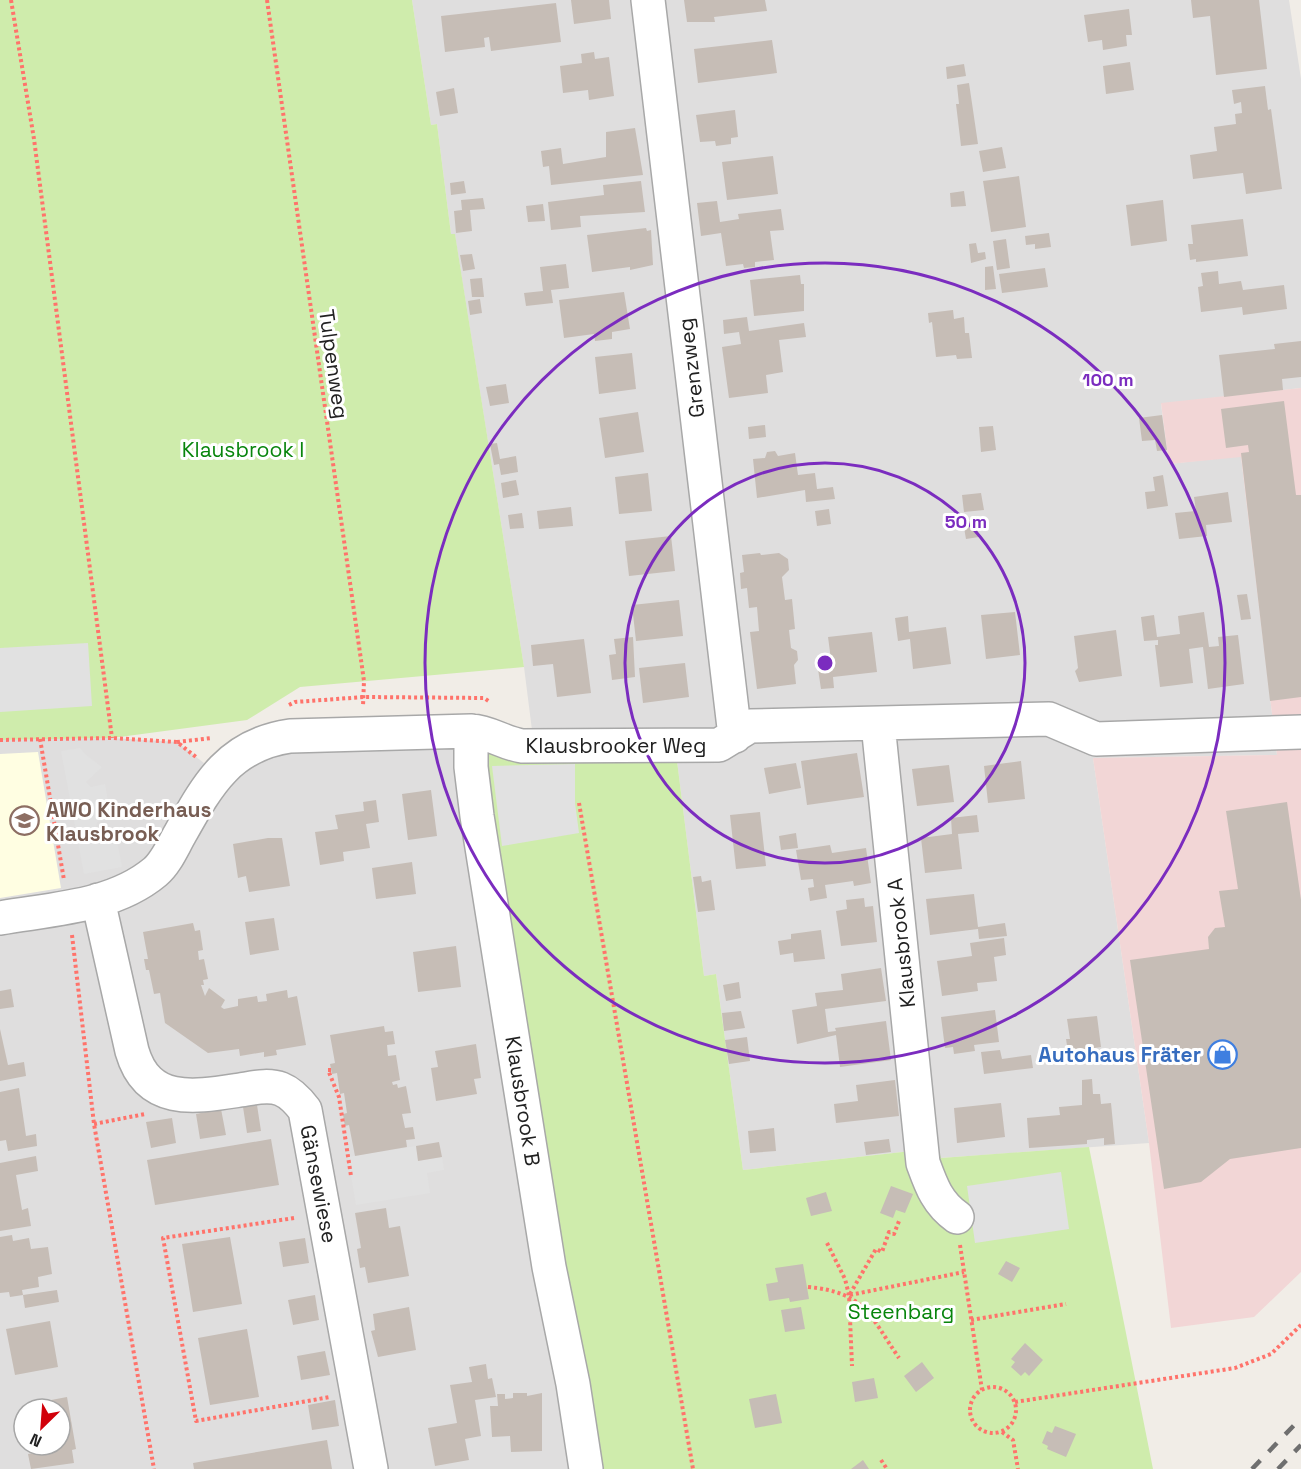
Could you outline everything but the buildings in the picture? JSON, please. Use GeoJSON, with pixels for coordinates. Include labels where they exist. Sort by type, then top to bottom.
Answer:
{"type":"FeatureCollection","features":[{"type":"Feature","properties":{"kind":"street","name":"Grenzweg"},"geometry":{"type":"LineString","coordinates":[[648,0],[735,736]]}},
{"type":"Feature","properties":{"kind":"street","name":"Klausbrooker Weg"},"geometry":{"type":"LineString","coordinates":[[0,918],[123,894],[157,871],[204,791],[218,774],[240,754],[269,739],[362,733],[471,731],[485,732],[498,736],[509,744],[522,746],[719,744],[750,726],[1049,718],[1096,739],[1301,732]]}},
{"type":"Feature","properties":{"kind":"street","name":"Klausbrook A"},"geometry":{"type":"LineString","coordinates":[[878,724],[923,1163],[943,1207],[957,1217]]}},
{"type":"Feature","properties":{"kind":"street","name":"Klausbrook B"},"geometry":{"type":"LineString","coordinates":[[471,731],[471,767],[477,816],[549,1267],[573,1384],[586,1469]]}},
{"type":"Feature","properties":{"kind":"street"},"geometry":{"type":"LineString","coordinates":[[83,903],[136,1064],[150,1081],[171,1094]]}},
{"type":"Feature","properties":{"kind":"street","name":"Gänsewiese"},"geometry":{"type":"LineString","coordinates":[[171,1094],[189,1097],[262,1086],[281,1089],[297,1100],[305,1110],[371,1469]]}},
{"type":"Feature","properties":{"kind":"path"},"geometry":{"type":"LineString","coordinates":[[11,0],[34,139],[112,738]]}},
{"type":"Feature","properties":{"kind":"path","name":"Tulpenweg"},"geometry":{"type":"LineString","coordinates":[[267,0],[364,681],[362,733]]}},
{"type":"Feature","properties":{"kind":"path"},"geometry":{"type":"LineString","coordinates":[[0,740],[112,738],[177,742],[218,774]]}},
{"type":"Feature","properties":{"kind":"path"},"geometry":{"type":"LineString","coordinates":[[40,739],[83,903],[94,1124],[154,1469]]}},
{"type":"Feature","properties":{"kind":"path"},"geometry":{"type":"LineString","coordinates":[[579,803],[693,1469]]}},
{"type":"Feature","properties":{"kind":"path"},"geometry":{"type":"LineString","coordinates":[[331,1070],[328,1070],[339,1097],[351,1176]]}},
{"type":"Feature","properties":{"kind":"path"},"geometry":{"type":"LineString","coordinates":[[94,1124],[151,1113],[171,1094]]}},
{"type":"Feature","properties":{"kind":"path"},"geometry":{"type":"LineString","coordinates":[[325,1212],[163,1238],[196,1421],[339,1395]]}},
{"type":"Feature","properties":{"kind":"path"},"geometry":{"type":"LineString","coordinates":[[957,1217],[982,1390]]}},
{"type":"Feature","properties":{"kind":"path"},"geometry":{"type":"LineString","coordinates":[[849,1295],[876,1250],[882,1252],[889,1232],[894,1234],[899,1221]]}},
{"type":"Feature","properties":{"kind":"path"},"geometry":{"type":"LineString","coordinates":[[827,1244],[845,1279],[849,1295],[852,1366]]}},
{"type":"Feature","properties":{"kind":"path"},"geometry":{"type":"LineString","coordinates":[[849,1295],[964,1272]]}},
{"type":"Feature","properties":{"kind":"path"},"geometry":{"type":"LineString","coordinates":[[808,1287],[832,1289],[849,1295],[862,1305],[898,1358]]}},
{"type":"Feature","properties":{"kind":"path"},"geometry":{"type":"LineString","coordinates":[[971,1320],[1066,1304]]}},
{"type":"Feature","properties":{"kind":"path"},"geometry":{"type":"LineString","coordinates":[[1015,1402],[1235,1368],[1271,1353],[1301,1325]]}},
{"type":"Feature","properties":{"kind":"path"},"geometry":{"type":"LineString","coordinates":[[1002,1432],[1014,1421],[1015,1402],[1010,1394],[1000,1388],[982,1390],[972,1400],[971,1419],[982,1431],[1002,1432],[1013,1440],[1018,1469]]}},
{"type":"Feature","properties":{"kind":"path"},"geometry":{"type":"LineString","coordinates":[[881,1460],[887,1469]]}},
{"type":"Feature","properties":{"kind":"shaded area"},"geometry":{"type":"Polygon","coordinates":[[[412,0],[1289,0],[1301,79],[1301,388],[1161,404],[1169,464],[1241,456],[1277,755],[1093,758],[1149,1143],[940,1158],[938,1148],[743,1170],[716,974],[704,976],[675,745],[534,746],[524,667],[455,235],[451,234],[437,124],[431,125],[412,0]]]}},
{"type":"Feature","properties":{"kind":"shaded area"},"geometry":{"type":"Polygon","coordinates":[[[1301,388],[1301,1272],[1254,1317],[1171,1328],[1149,1143],[1093,758],[1277,755],[1241,457],[1169,464],[1161,403],[1301,388]]]}},
{"type":"Feature","properties":{"kind":"shaded area"},"geometry":{"type":"Polygon","coordinates":[[[88,643],[92,706],[0,712],[0,648],[88,643]]]}},
{"type":"Feature","properties":{"kind":"shaded area"},"geometry":{"type":"Polygon","coordinates":[[[469,735],[591,1469],[0,1469],[0,740],[112,738],[177,742],[218,774],[240,754],[469,735]]]}},
{"type":"Feature","properties":{"kind":"shaded area"},"geometry":{"type":"Polygon","coordinates":[[[80,748],[102,767],[86,782],[91,787],[105,784],[111,819],[97,822],[95,832],[115,831],[122,867],[84,874],[61,751],[80,748]]]}},
{"type":"Feature","properties":{"kind":"shaded area","name":"AWO Kinderhaus Klausbrook"},"geometry":{"type":"Polygon","coordinates":[[[38,752],[61,888],[0,898],[0,754],[38,752]]]}},
{"type":"Feature","properties":{"kind":"shaded area"},"geometry":{"type":"Polygon","coordinates":[[[575,764],[575,803],[579,833],[502,846],[492,766],[575,764]]]}},
{"type":"Feature","properties":{"kind":"shaded area"},"geometry":{"type":"Polygon","coordinates":[[[416,1146],[418,1161],[442,1157],[444,1170],[427,1173],[430,1193],[356,1205],[348,1157],[416,1146]]]}},
{"type":"Feature","properties":{"kind":"shaded area"},"geometry":{"type":"Polygon","coordinates":[[[1061,1172],[1069,1229],[975,1243],[967,1186],[1061,1172]]]}},
{"type":"Feature","properties":{"kind":"green space","name":"Klausbrook I"},"geometry":{"type":"Polygon","coordinates":[[[0,0],[412,0],[431,125],[437,124],[451,234],[455,234],[524,667],[300,687],[247,720],[112,738],[0,740],[0,0]]]}},
{"type":"Feature","properties":{"kind":"green space","name":"Steenbarg"},"geometry":{"type":"Polygon","coordinates":[[[485,732],[675,745],[704,976],[716,974],[743,1170],[938,1148],[941,1158],[1089,1147],[1153,1469],[591,1469],[485,832],[485,732]]]}},
{"type":"Feature","properties":{"kind":"railway"},"geometry":{"type":"LineString","coordinates":[[1252,1469],[1301,1418]]}},
{"type":"Feature","properties":{"kind":"railway"},"geometry":{"type":"LineString","coordinates":[[1278,1469],[1301,1445]]}},
{"type":"Feature","properties":{"kind":"place","name":"AWO Kinderhaus Klausbrook"},"geometry":{"type":"Point","coordinates":[25,821]}},
{"type":"Feature","properties":{"kind":"place","name":"Autohaus Fräter"},"geometry":{"type":"Point","coordinates":[1222,1054]}}]}
